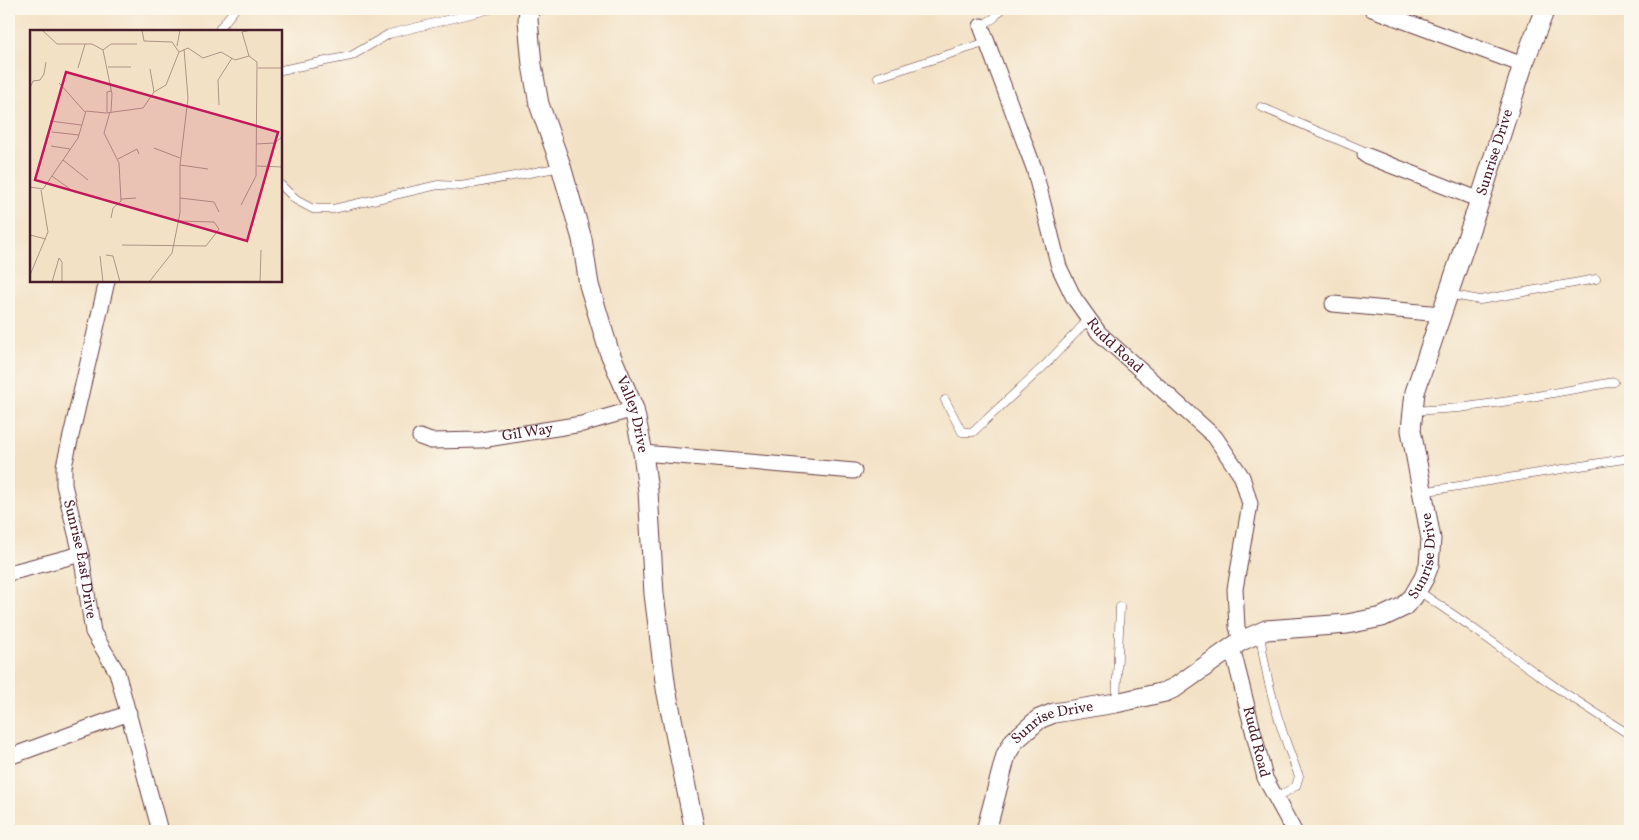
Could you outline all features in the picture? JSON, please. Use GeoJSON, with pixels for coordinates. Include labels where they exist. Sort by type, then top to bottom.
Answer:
{"type":"FeatureCollection","features":[{"type":"Feature","properties":{"kind":"street","name":"Valley Drive"},"geometry":{"type":"LineString","coordinates":[[529,9],[528,20],[532,65],[539,104],[561,167],[582,239],[589,285],[609,350],[634,409],[643,453],[648,491],[654,594],[666,689],[695,831]]}},
{"type":"Feature","properties":{"kind":"street","name":"Sunrise Drive"},"geometry":{"type":"LineString","coordinates":[[986,831],[1006,754],[1014,741],[1039,720],[1054,714],[1165,692],[1176,687],[1236,644],[1266,630],[1347,624],[1382,617],[1403,607],[1413,597],[1429,565],[1431,539],[1411,430],[1415,392],[1480,200],[1523,65],[1545,9]]}},
{"type":"Feature","properties":{"kind":"street"},"geometry":{"type":"LineString","coordinates":[[1372,10],[1523,65]]}},
{"type":"Feature","properties":{"kind":"street","name":"Rudd Road"},"geometry":{"type":"LineString","coordinates":[[981,26],[1034,168],[1060,267],[1074,298],[1099,332],[1215,436],[1242,477],[1250,504],[1235,590],[1236,644],[1264,778],[1294,831]]}},
{"type":"Feature","properties":{"kind":"street"},"geometry":{"type":"LineString","coordinates":[[1365,155],[1480,200]]}},
{"type":"Feature","properties":{"kind":"street","name":"Sunrise East Drive"},"geometry":{"type":"LineString","coordinates":[[107,282],[64,466],[64,486],[81,554],[93,632],[117,672],[160,831]]}},
{"type":"Feature","properties":{"kind":"street"},"geometry":{"type":"LineString","coordinates":[[1333,304],[1441,314]]}},
{"type":"Feature","properties":{"kind":"street","name":"Gil Way"},"geometry":{"type":"LineString","coordinates":[[420,437],[431,441],[481,440],[582,424],[634,409]]}},
{"type":"Feature","properties":{"kind":"street"},"geometry":{"type":"LineString","coordinates":[[643,453],[854,471]]}},
{"type":"Feature","properties":{"kind":"street"},"geometry":{"type":"LineString","coordinates":[[9,573],[81,554]]}},
{"type":"Feature","properties":{"kind":"street"},"geometry":{"type":"LineString","coordinates":[[9,757],[129,713]]}},
{"type":"Feature","properties":{"kind":"lane"},"geometry":{"type":"LineString","coordinates":[[221,30],[220,28],[235,9]]}},
{"type":"Feature","properties":{"kind":"lane"},"geometry":{"type":"LineString","coordinates":[[282,70],[351,56],[389,34],[491,9]]}},
{"type":"Feature","properties":{"kind":"lane"},"geometry":{"type":"LineString","coordinates":[[981,26],[994,18],[1001,9]]}},
{"type":"Feature","properties":{"kind":"lane"},"geometry":{"type":"LineString","coordinates":[[878,77],[987,42]]}},
{"type":"Feature","properties":{"kind":"lane"},"geometry":{"type":"LineString","coordinates":[[1261,107],[1362,150],[1365,155]]}},
{"type":"Feature","properties":{"kind":"lane"},"geometry":{"type":"LineString","coordinates":[[282,186],[296,200],[313,209],[333,209],[438,185],[461,186],[561,167]]}},
{"type":"Feature","properties":{"kind":"lane"},"geometry":{"type":"LineString","coordinates":[[1448,294],[1480,300],[1596,279]]}},
{"type":"Feature","properties":{"kind":"lane"},"geometry":{"type":"LineString","coordinates":[[945,400],[962,432],[973,432],[1039,370],[1089,319]]}},
{"type":"Feature","properties":{"kind":"lane"},"geometry":{"type":"LineString","coordinates":[[1413,411],[1458,408],[1500,402],[1614,382]]}},
{"type":"Feature","properties":{"kind":"lane"},"geometry":{"type":"LineString","coordinates":[[1422,492],[1630,458]]}},
{"type":"Feature","properties":{"kind":"lane"},"geometry":{"type":"LineString","coordinates":[[1417,590],[1557,688],[1630,735]]}},
{"type":"Feature","properties":{"kind":"lane"},"geometry":{"type":"LineString","coordinates":[[1116,703],[1120,606]]}},
{"type":"Feature","properties":{"kind":"lane"},"geometry":{"type":"LineString","coordinates":[[1260,632],[1262,652],[1276,712],[1299,776],[1296,786],[1276,798]]}}]}
